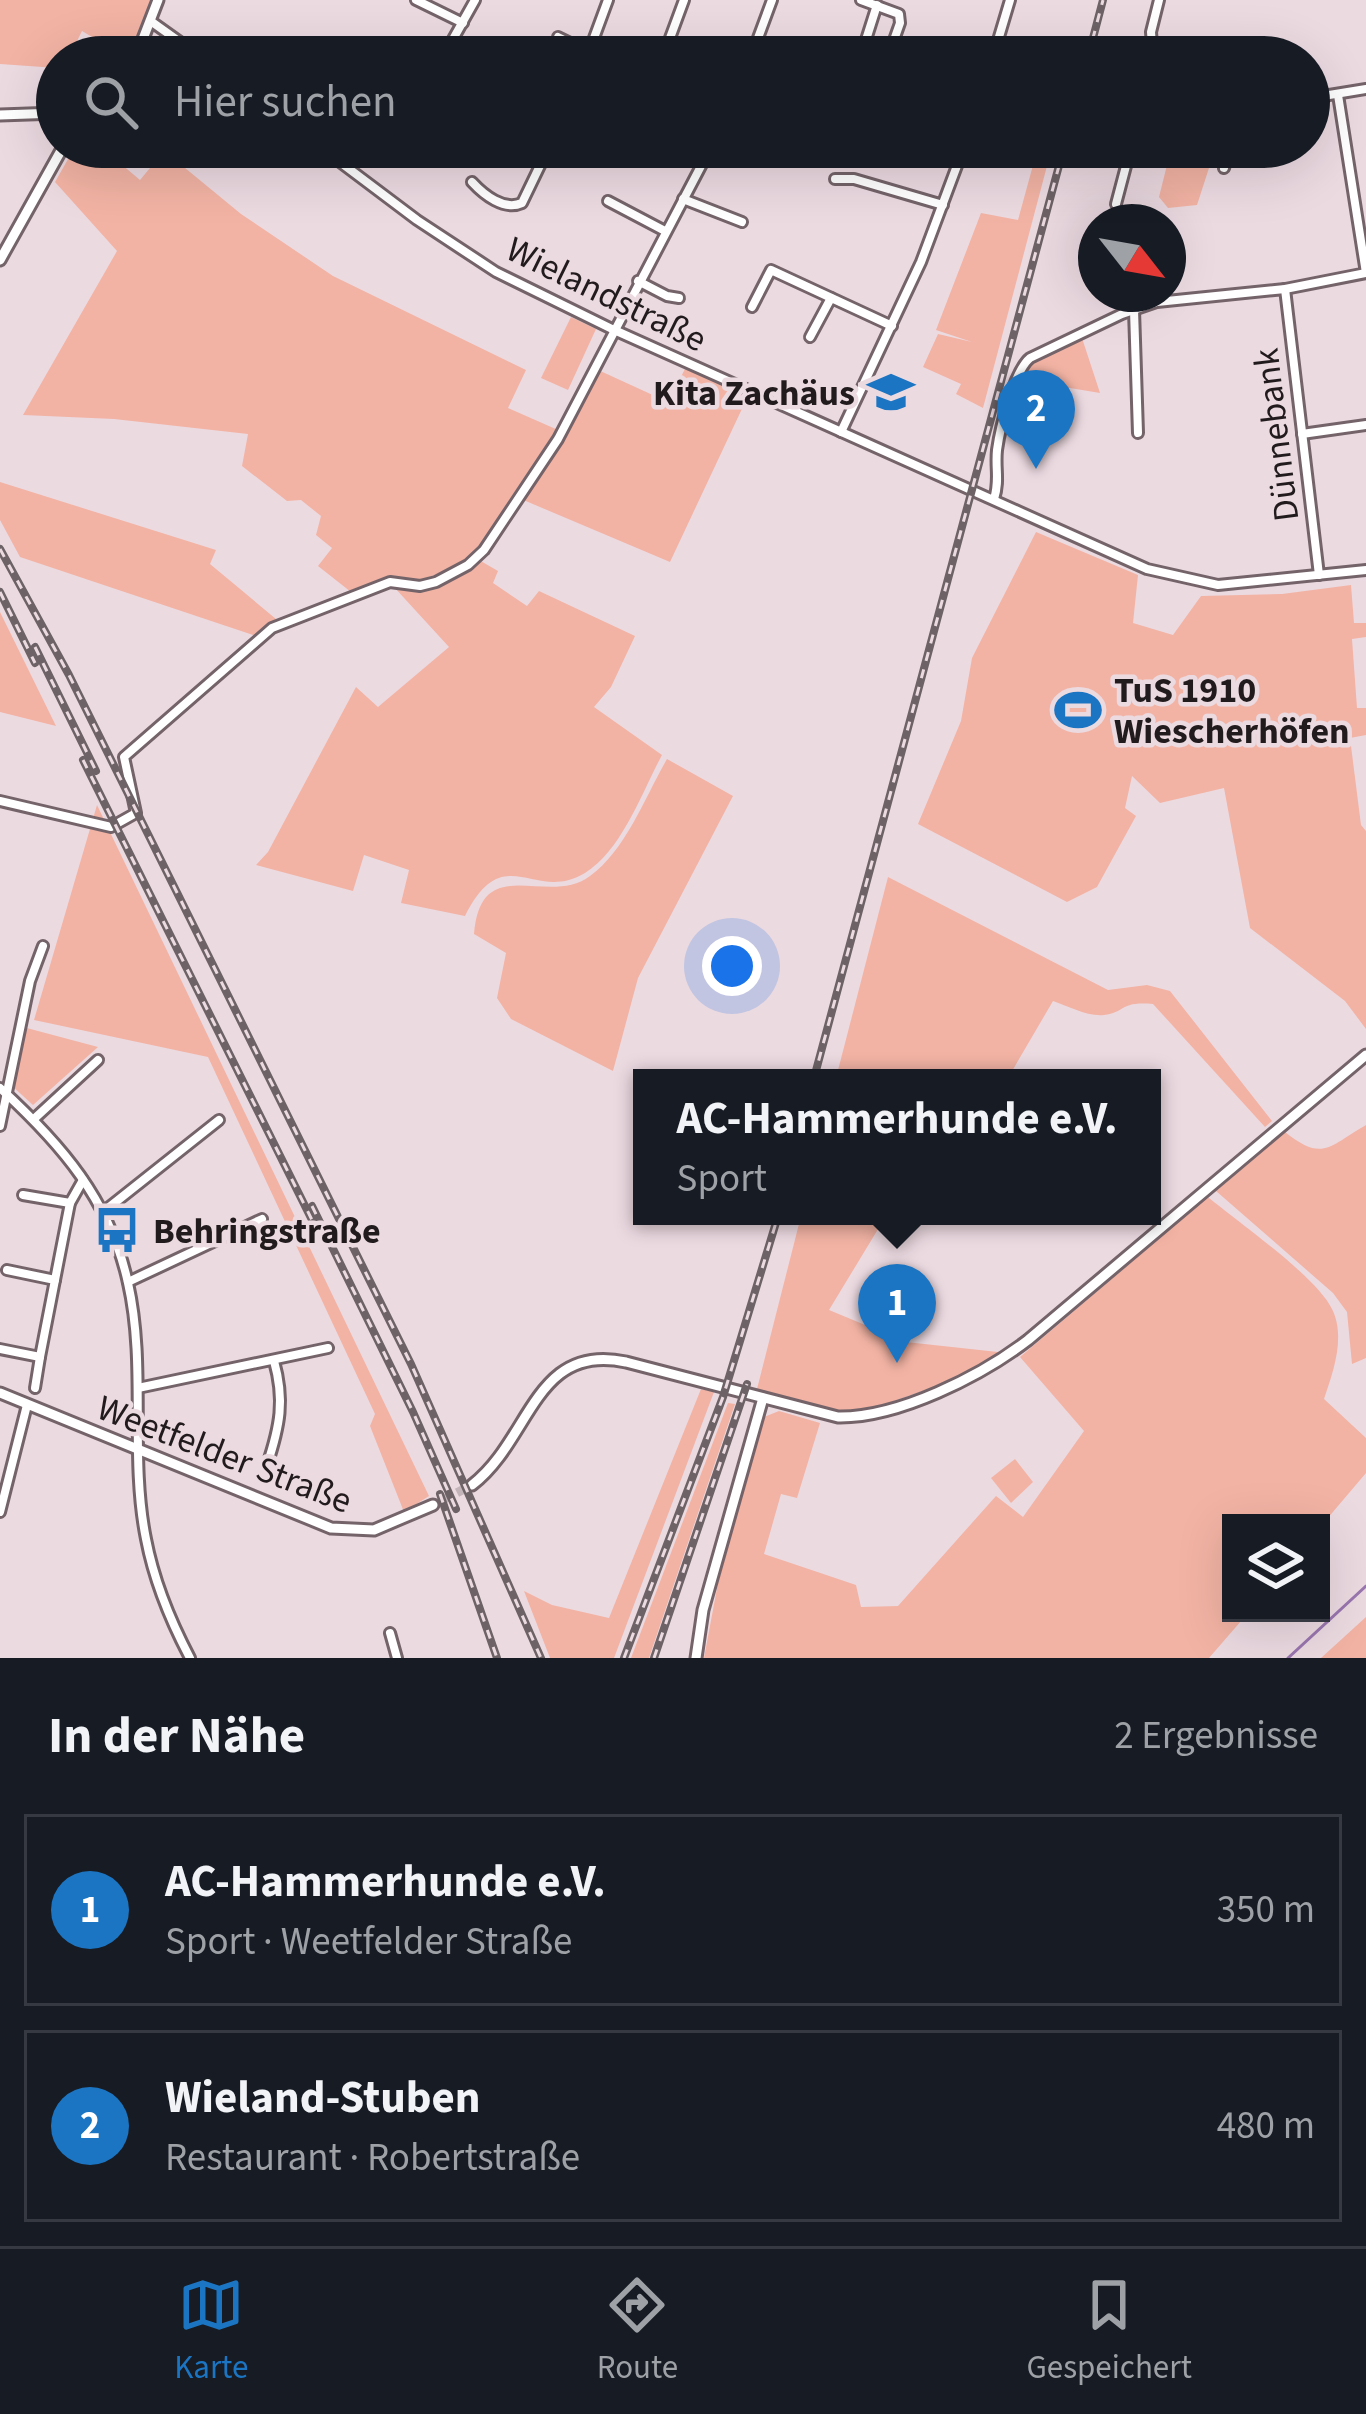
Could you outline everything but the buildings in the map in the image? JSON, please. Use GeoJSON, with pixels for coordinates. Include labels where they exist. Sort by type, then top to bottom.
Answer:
{"type":"FeatureCollection","features":[{"type":"Feature","properties":{"kind":"street"},"geometry":{"type":"LineString","coordinates":[[146,36],[158,0]]}},
{"type":"Feature","properties":{"kind":"street"},"geometry":{"type":"LineString","coordinates":[[416,0],[463,23]]}},
{"type":"Feature","properties":{"kind":"street"},"geometry":{"type":"LineString","coordinates":[[455,36],[475,0]]}},
{"type":"Feature","properties":{"kind":"street"},"geometry":{"type":"LineString","coordinates":[[595,36],[608,0]]}},
{"type":"Feature","properties":{"kind":"street"},"geometry":{"type":"LineString","coordinates":[[671,36],[684,0]]}},
{"type":"Feature","properties":{"kind":"street"},"geometry":{"type":"LineString","coordinates":[[759,36],[772,0]]}},
{"type":"Feature","properties":{"kind":"street"},"geometry":{"type":"LineString","coordinates":[[861,0],[897,12],[900,18],[894,36]]}},
{"type":"Feature","properties":{"kind":"street"},"geometry":{"type":"LineString","coordinates":[[1000,36],[1010,0]]}},
{"type":"Feature","properties":{"kind":"street"},"geometry":{"type":"LineString","coordinates":[[1151,36],[1159,0]]}},
{"type":"Feature","properties":{"kind":"street"},"geometry":{"type":"LineString","coordinates":[[867,36],[877,5]]}},
{"type":"Feature","properties":{"kind":"street"},"geometry":{"type":"LineString","coordinates":[[152,22],[172,36]]}},
{"type":"Feature","properties":{"kind":"street"},"geometry":{"type":"LineString","coordinates":[[1330,94],[1366,89]]}},
{"type":"Feature","properties":{"kind":"street"},"geometry":{"type":"LineString","coordinates":[[1186,299],[1285,289],[1366,273],[1338,95]]}},
{"type":"Feature","properties":{"kind":"street"},"geometry":{"type":"LineString","coordinates":[[0,115],[36,114]]}},
{"type":"Feature","properties":{"kind":"street"},"geometry":{"type":"LineString","coordinates":[[0,260],[5,240],[50,168]]}},
{"type":"Feature","properties":{"kind":"street","name":"Wielandstraße"},"geometry":{"type":"LineString","coordinates":[[349,168],[473,258],[612,329],[1174,578],[1218,585],[1366,570]]}},
{"type":"Feature","properties":{"kind":"street"},"geometry":{"type":"LineString","coordinates":[[472,182],[494,199],[517,206],[539,168]]}},
{"type":"Feature","properties":{"kind":"street"},"geometry":{"type":"LineString","coordinates":[[0,801],[111,827],[136,812],[124,757],[272,628],[390,582],[420,586],[468,566],[484,550],[558,439],[700,168]]}},
{"type":"Feature","properties":{"kind":"street"},"geometry":{"type":"LineString","coordinates":[[841,432],[892,326],[957,168]]}},
{"type":"Feature","properties":{"kind":"street"},"geometry":{"type":"LineString","coordinates":[[1116,204],[1125,168]]}},
{"type":"Feature","properties":{"kind":"street"},"geometry":{"type":"LineString","coordinates":[[835,179],[854,179],[944,205]]}},
{"type":"Feature","properties":{"kind":"street"},"geometry":{"type":"LineString","coordinates":[[683,199],[742,223]]}},
{"type":"Feature","properties":{"kind":"street"},"geometry":{"type":"LineString","coordinates":[[608,200],[666,231]]}},
{"type":"Feature","properties":{"kind":"street"},"geometry":{"type":"LineString","coordinates":[[752,307],[771,270],[892,326]]}},
{"type":"Feature","properties":{"kind":"street"},"geometry":{"type":"LineString","coordinates":[[638,281],[680,298]]}},
{"type":"Feature","properties":{"kind":"street","name":"Dünnebank"},"geometry":{"type":"LineString","coordinates":[[1285,289],[1319,575]]}},
{"type":"Feature","properties":{"kind":"street"},"geometry":{"type":"LineString","coordinates":[[811,337],[831,298]]}},
{"type":"Feature","properties":{"kind":"street"},"geometry":{"type":"LineString","coordinates":[[994,499],[1001,478],[997,452],[1023,363],[1130,312]]}},
{"type":"Feature","properties":{"kind":"street"},"geometry":{"type":"LineString","coordinates":[[1134,312],[1138,433]]}},
{"type":"Feature","properties":{"kind":"street"},"geometry":{"type":"LineString","coordinates":[[1302,434],[1366,424]]}},
{"type":"Feature","properties":{"kind":"street"},"geometry":{"type":"LineString","coordinates":[[0,1126],[3,1091],[43,946]]}},
{"type":"Feature","properties":{"kind":"street"},"geometry":{"type":"LineString","coordinates":[[472,1485],[503,1455],[550,1380],[582,1360],[626,1362],[818,1413],[854,1417],[978,1376],[1028,1340],[1366,1054]]}},
{"type":"Feature","properties":{"kind":"street"},"geometry":{"type":"LineString","coordinates":[[35,1118],[98,1060]]}},
{"type":"Feature","properties":{"kind":"street"},"geometry":{"type":"LineString","coordinates":[[3,1091],[35,1118],[83,1180],[103,1212],[128,1282],[145,1536],[160,1591],[190,1658]]}},
{"type":"Feature","properties":{"kind":"street"},"geometry":{"type":"LineString","coordinates":[[103,1212],[219,1120]]}},
{"type":"Feature","properties":{"kind":"street"},"geometry":{"type":"LineString","coordinates":[[35,1388],[70,1203],[83,1180]]}},
{"type":"Feature","properties":{"kind":"street"},"geometry":{"type":"LineString","coordinates":[[23,1195],[70,1203]]}},
{"type":"Feature","properties":{"kind":"street"},"geometry":{"type":"LineString","coordinates":[[128,1282],[262,1219]]}},
{"type":"Feature","properties":{"kind":"street"},"geometry":{"type":"LineString","coordinates":[[7,1270],[55,1280]]}},
{"type":"Feature","properties":{"kind":"street"},"geometry":{"type":"LineString","coordinates":[[138,1388],[328,1348]]}},
{"type":"Feature","properties":{"kind":"street"},"geometry":{"type":"LineString","coordinates":[[0,1349],[40,1357]]}},
{"type":"Feature","properties":{"kind":"street"},"geometry":{"type":"LineString","coordinates":[[267,1465],[282,1421],[274,1360]]}},
{"type":"Feature","properties":{"kind":"street","name":"Weetfelder Straße"},"geometry":{"type":"LineString","coordinates":[[0,1394],[274,1508],[345,1531],[386,1527],[433,1505]]}},
{"type":"Feature","properties":{"kind":"street"},"geometry":{"type":"LineString","coordinates":[[696,1658],[708,1592],[763,1398]]}},
{"type":"Feature","properties":{"kind":"street"},"geometry":{"type":"LineString","coordinates":[[0,1511],[27,1405]]}},
{"type":"Feature","properties":{"kind":"street"},"geometry":{"type":"LineString","coordinates":[[390,1633],[397,1658]]}},
{"type":"Feature","properties":{"kind":"shaded area"},"geometry":{"type":"Polygon","coordinates":[[[0,0],[150,0],[138,36],[90,36],[82,31],[80,36],[36,36],[36,67],[0,64],[0,0]]]}},
{"type":"Feature","properties":{"kind":"shaded area"},"geometry":{"type":"Polygon","coordinates":[[[63,168],[126,168],[140,180],[150,168],[185,168],[241,214],[333,276],[526,370],[508,408],[558,430],[519,496],[473,559],[415,583],[393,578],[351,592],[318,566],[332,548],[316,535],[321,516],[301,500],[287,501],[242,466],[248,434],[114,419],[23,415],[117,251],[55,182],[63,168]]]}},
{"type":"Feature","properties":{"kind":"shaded area"},"geometry":{"type":"Polygon","coordinates":[[[1032,168],[1046,168],[983,408],[956,394],[961,384],[923,367],[938,334],[972,342],[936,330],[981,213],[1018,220],[1032,168]]]}},
{"type":"Feature","properties":{"kind":"shaded area"},"geometry":{"type":"Polygon","coordinates":[[[1166,168],[1209,168],[1197,205],[1165,204],[1159,197],[1166,168]]]}},
{"type":"Feature","properties":{"kind":"shaded area"},"geometry":{"type":"Polygon","coordinates":[[[571,317],[596,329],[568,390],[541,378],[571,317]]]}},
{"type":"Feature","properties":{"kind":"shaded area"},"geometry":{"type":"Polygon","coordinates":[[[1082,338],[1100,393],[1022,376],[1040,358],[1082,338]]]}},
{"type":"Feature","properties":{"kind":"shaded area"},"geometry":{"type":"Polygon","coordinates":[[[686,367],[748,396],[670,562],[521,499],[596,369],[668,402],[686,367]]]}},
{"type":"Feature","properties":{"kind":"shaded area"},"geometry":{"type":"Polygon","coordinates":[[[0,482],[216,550],[210,564],[276,619],[256,636],[20,557],[0,520],[0,482]]]}},
{"type":"Feature","properties":{"kind":"shaded area"},"geometry":{"type":"Polygon","coordinates":[[[1036,532],[1138,575],[1133,623],[1173,635],[1201,596],[1282,594],[1351,585],[1354,623],[1366,623],[1366,637],[1352,639],[1357,708],[1366,708],[1366,735],[1350,738],[1361,825],[1366,831],[1366,1029],[1345,1001],[1250,928],[1224,788],[1160,803],[1132,776],[1125,808],[1136,816],[1097,887],[1067,902],[918,824],[961,721],[972,658],[1036,532]]]}},
{"type":"Feature","properties":{"kind":"shaded area"},"geometry":{"type":"Polygon","coordinates":[[[479,560],[498,571],[493,583],[527,606],[539,591],[635,636],[611,687],[594,707],[662,755],[610,850],[585,873],[567,881],[507,876],[493,881],[465,916],[401,903],[409,870],[364,855],[353,891],[256,865],[268,852],[356,687],[378,707],[449,647],[394,587],[430,588],[479,560]]]}},
{"type":"Feature","properties":{"kind":"shaded area"},"geometry":{"type":"Polygon","coordinates":[[[0,612],[56,726],[0,712],[0,612]]]}},
{"type":"Feature","properties":{"kind":"shaded area"},"geometry":{"type":"Polygon","coordinates":[[[667,759],[733,796],[638,978],[613,1071],[511,1019],[497,998],[506,953],[474,934],[479,909],[489,894],[519,885],[573,884],[603,865],[624,838],[667,759]]]}},
{"type":"Feature","properties":{"kind":"shaded area"},"geometry":{"type":"Polygon","coordinates":[[[97,805],[429,1496],[404,1512],[370,1426],[375,1414],[208,1057],[34,1020],[97,805]]]}},
{"type":"Feature","properties":{"kind":"shaded area"},"geometry":{"type":"Polygon","coordinates":[[[888,877],[1108,990],[1147,985],[1170,991],[1272,1121],[1265,1127],[1153,1004],[1129,1005],[1098,1015],[1053,1001],[1013,1069],[838,1069],[888,877]]]}},
{"type":"Feature","properties":{"kind":"shaded area"},"geometry":{"type":"Polygon","coordinates":[[[23,1027],[98,1047],[33,1105],[11,1085],[23,1027]]]}},
{"type":"Feature","properties":{"kind":"shaded area"},"geometry":{"type":"Polygon","coordinates":[[[1366,1125],[1366,1358],[1352,1364],[1347,1312],[1333,1293],[1216,1191],[1285,1132],[1317,1149],[1334,1145],[1366,1125]]]}},
{"type":"Feature","properties":{"kind":"shaded area"},"geometry":{"type":"Polygon","coordinates":[[[1208,1197],[1294,1266],[1332,1309],[1337,1354],[1324,1399],[1366,1438],[1366,1473],[1330,1515],[1222,1514],[1222,1622],[1240,1622],[1209,1658],[704,1658],[718,1583],[764,1417],[779,1411],[820,1423],[797,1498],[781,1494],[764,1554],[856,1585],[861,1607],[898,1606],[996,1496],[1023,1517],[1084,1431],[1020,1357],[1208,1197]]]}},
{"type":"Feature","properties":{"kind":"shaded area"},"geometry":{"type":"Polygon","coordinates":[[[799,1225],[881,1225],[829,1310],[906,1342],[998,1352],[974,1373],[874,1408],[838,1413],[757,1389],[799,1225]]]}},
{"type":"Feature","properties":{"kind":"shaded area"},"geometry":{"type":"Polygon","coordinates":[[[701,1389],[714,1392],[614,1658],[550,1658],[524,1591],[552,1605],[609,1618],[701,1389]]]}},
{"type":"Feature","properties":{"kind":"shaded area"},"geometry":{"type":"Polygon","coordinates":[[[728,1403],[735,1404],[649,1658],[631,1658],[728,1403]]]}},
{"type":"Feature","properties":{"kind":"shaded area"},"geometry":{"type":"Polygon","coordinates":[[[1015,1459],[1033,1482],[1011,1503],[991,1478],[1015,1459]]]}},
{"type":"Feature","properties":{"kind":"shaded area"},"geometry":{"type":"Polygon","coordinates":[[[1366,1617],[1366,1658],[1321,1658],[1366,1617]]]}},
{"type":"Feature","properties":{"kind":"waterway"},"geometry":{"type":"LineString","coordinates":[[1288,1658],[1366,1586]]}},
{"type":"Feature","properties":{"kind":"tunnel"},"geometry":{"type":"LineString","coordinates":[[433,1505],[472,1485]]}},
{"type":"Feature","properties":{"kind":"railway"},"geometry":{"type":"LineString","coordinates":[[1094,36],[1103,0]]}},
{"type":"Feature","properties":{"kind":"railway"},"geometry":{"type":"LineString","coordinates":[[816,1069],[1058,168]]}},
{"type":"Feature","properties":{"kind":"railway"},"geometry":{"type":"LineString","coordinates":[[0,549],[69,675],[411,1364],[541,1658]]}},
{"type":"Feature","properties":{"kind":"railway"},"geometry":{"type":"LineString","coordinates":[[0,592],[35,663]]}},
{"type":"Feature","properties":{"kind":"railway"},"geometry":{"type":"LineString","coordinates":[[35,647],[96,771]]}},
{"type":"Feature","properties":{"kind":"railway"},"geometry":{"type":"LineString","coordinates":[[83,760],[313,1222]]}},
{"type":"Feature","properties":{"kind":"railway"},"geometry":{"type":"LineString","coordinates":[[312,1206],[456,1509]]}},
{"type":"Feature","properties":{"kind":"railway"},"geometry":{"type":"LineString","coordinates":[[624,1658],[723,1397],[775,1225]]}},
{"type":"Feature","properties":{"kind":"railway"},"geometry":{"type":"LineString","coordinates":[[654,1658],[747,1384]]}},
{"type":"Feature","properties":{"kind":"railway"},"geometry":{"type":"LineString","coordinates":[[440,1494],[497,1658]]}},
{"type":"Feature","properties":{"kind":"place","name":"Kita Zachäus"},"geometry":{"type":"Point","coordinates":[891,392]}},
{"type":"Feature","properties":{"kind":"place","name":"Wieland-Stuben"},"geometry":{"type":"Point","coordinates":[1036,469]}},
{"type":"Feature","properties":{"kind":"place","name":"TuS 1910 Wiescherhöfen"},"geometry":{"type":"Point","coordinates":[1078,710]}},
{"type":"Feature","properties":{"kind":"place","name":"Behringstraße"},"geometry":{"type":"Point","coordinates":[117,1230]}},
{"type":"Feature","properties":{"kind":"place","name":"AC-Hammerhunde e.V."},"geometry":{"type":"Point","coordinates":[897,1363]}}]}
